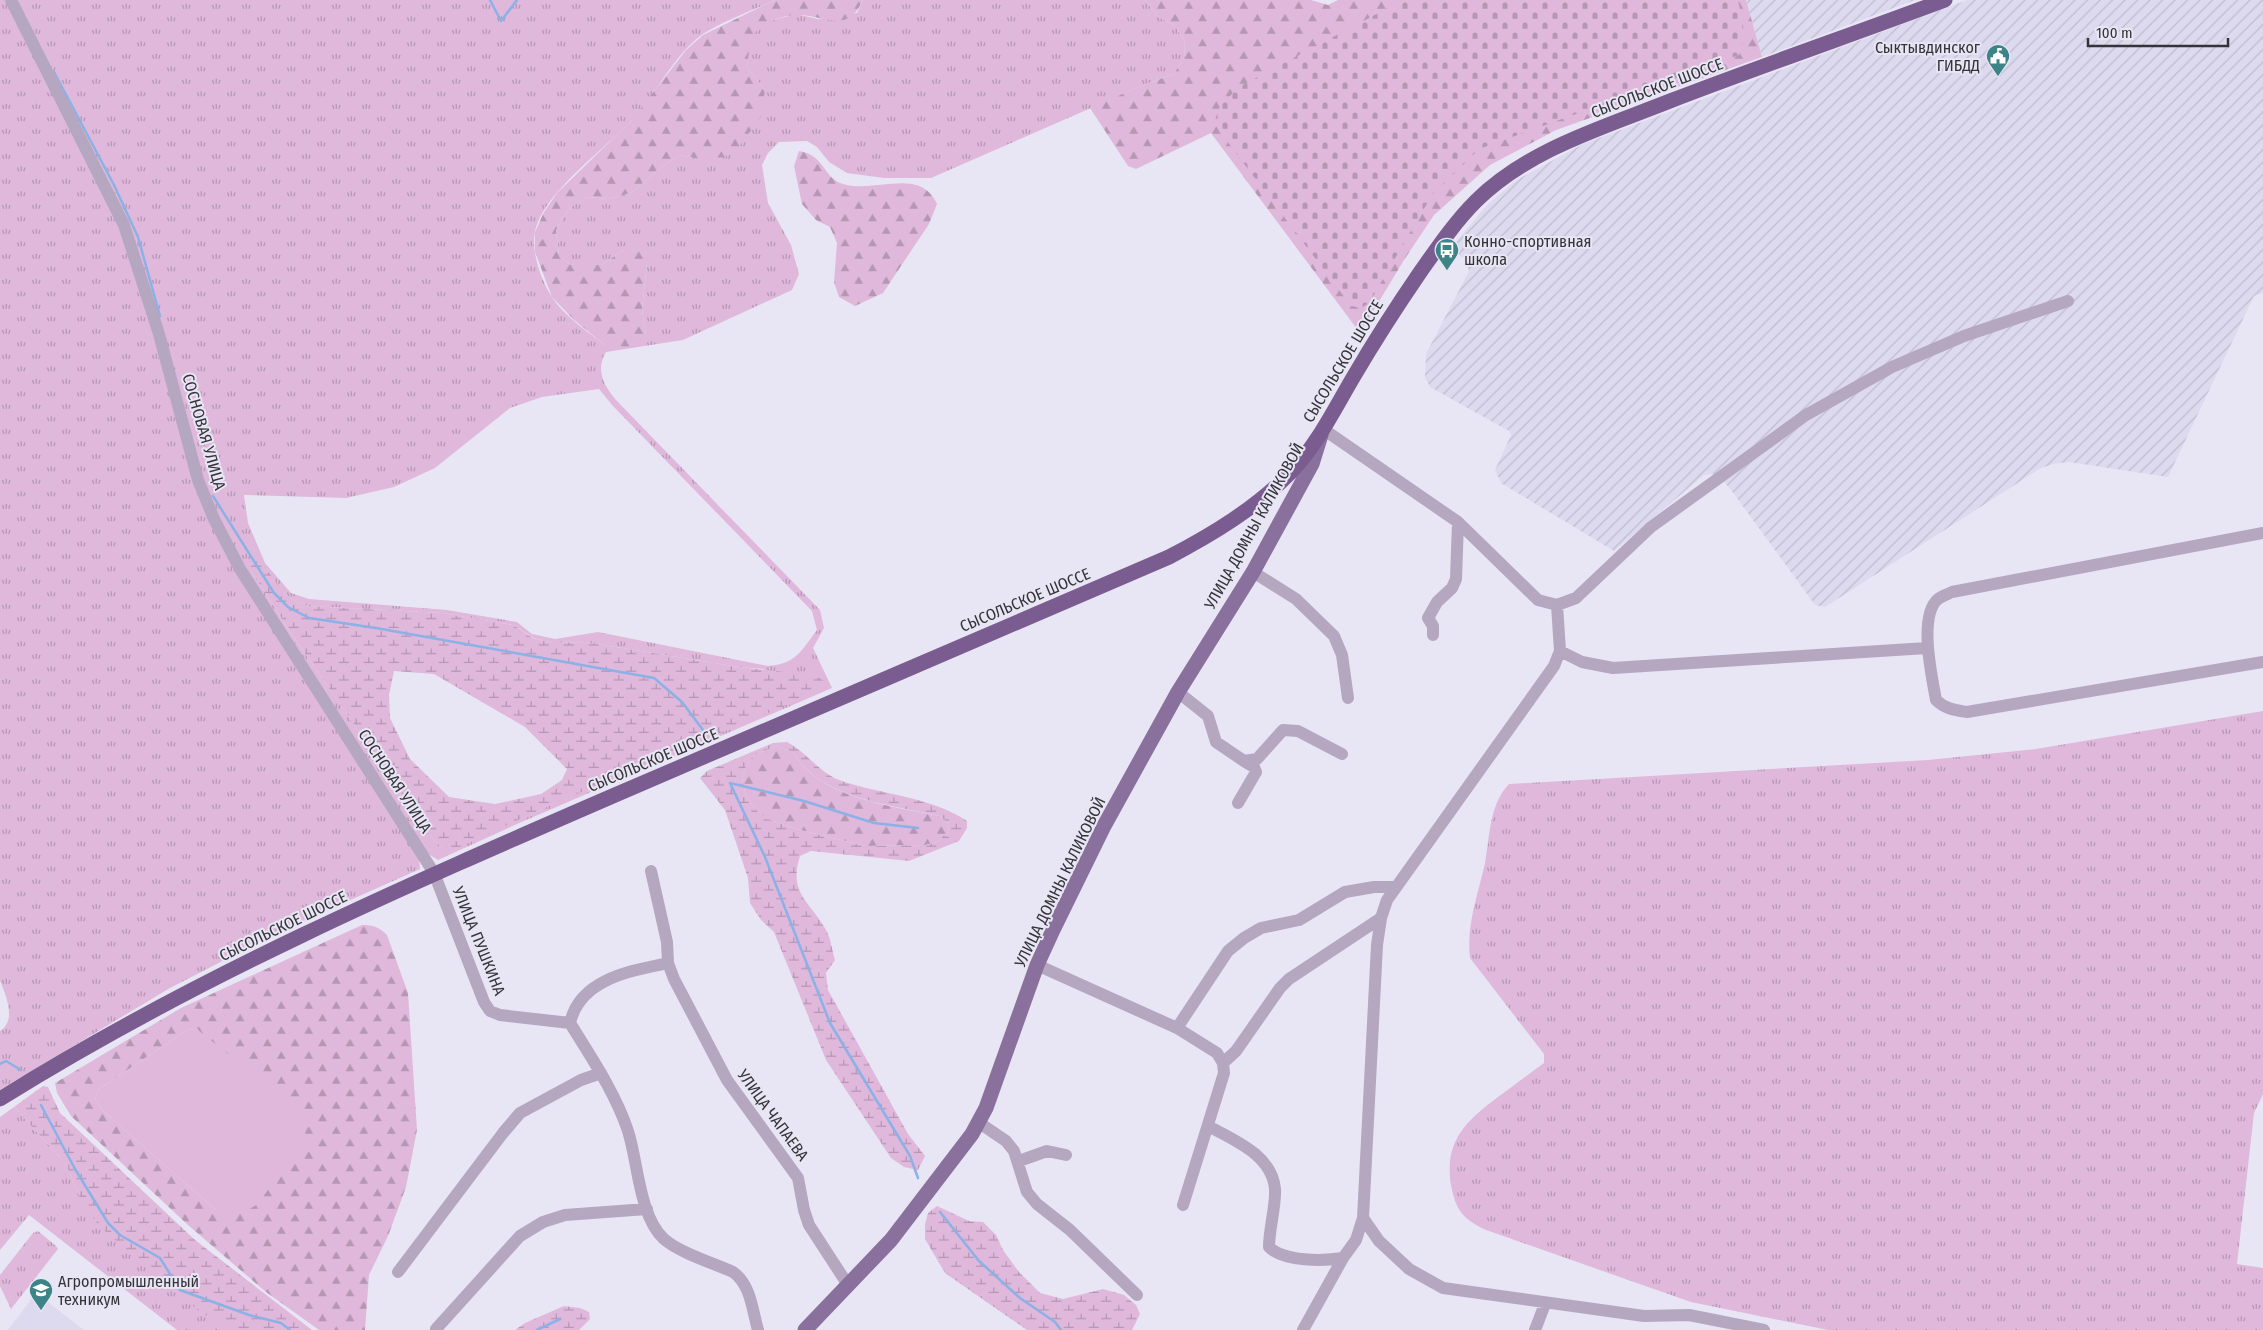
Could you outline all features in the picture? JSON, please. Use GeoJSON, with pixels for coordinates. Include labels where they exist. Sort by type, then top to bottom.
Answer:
{"type":"FeatureCollection","features":[{"type":"Feature","properties":{"kind":"highway","name":"СЫСОЛЬСКОЕ ШОССЕ"},"geometry":{"type":"LineString","coordinates":[[0,1099],[48,1069],[176,997],[434,873],[1169,557],[1233,520],[1293,470],[1323,429],[1385,322],[1446,236],[1476,201],[1507,175],[1545,151],[1583,135],[1946,0]]}},
{"type":"Feature","properties":{"kind":"main road","name":"УЛИЦА ДОМНЫ КАЛИКОВОЙ"},"geometry":{"type":"LineString","coordinates":[[805,1330],[896,1232],[962,1148],[978,1122],[986,1108],[1037,965],[1104,826],[1178,692],[1253,572],[1312,464],[1323,429]]}},
{"type":"Feature","properties":{"kind":"street","name":"СОСНОВАЯ УЛИЦА"},"geometry":{"type":"LineString","coordinates":[[11,0],[124,225],[159,334],[198,480],[214,519],[240,569],[434,873]]}},
{"type":"Feature","properties":{"kind":"street"},"geometry":{"type":"LineString","coordinates":[[1323,429],[1458,522],[1538,600],[1557,605],[1576,598],[1651,527],[1707,484],[1806,416],[1892,367],[1964,336],[2068,301]]}},
{"type":"Feature","properties":{"kind":"street"},"geometry":{"type":"LineString","coordinates":[[1433,635],[1432,626],[1428,618],[1437,602],[1452,588],[1456,579],[1458,522]]}},
{"type":"Feature","properties":{"kind":"street"},"geometry":{"type":"LineString","coordinates":[[2263,533],[1952,592],[1939,598],[1932,608],[1927,648],[1936,700],[1948,708],[1967,712],[2263,662]]}},
{"type":"Feature","properties":{"kind":"street"},"geometry":{"type":"LineString","coordinates":[[1253,572],[1296,599],[1334,636],[1342,655],[1348,698]]}},
{"type":"Feature","properties":{"kind":"street"},"geometry":{"type":"LineString","coordinates":[[1308,1328],[1343,1258],[1356,1240],[1363,1218],[1380,918],[1387,900],[1554,666],[1560,651],[1557,605]]}},
{"type":"Feature","properties":{"kind":"street"},"geometry":{"type":"LineString","coordinates":[[1560,651],[1582,662],[1614,668],[1927,648]]}},
{"type":"Feature","properties":{"kind":"street"},"geometry":{"type":"LineString","coordinates":[[1178,692],[1208,716],[1216,742],[1254,767],[1256,772],[1238,803]]}},
{"type":"Feature","properties":{"kind":"street"},"geometry":{"type":"LineString","coordinates":[[1244,760],[1257,759],[1283,730],[1298,731],[1342,754]]}},
{"type":"Feature","properties":{"kind":"street","name":"УЛИЦА ЧАПАЕВА"},"geometry":{"type":"LineString","coordinates":[[651,872],[667,942],[668,963],[674,978],[727,1080],[798,1178],[809,1225],[848,1285]]}},
{"type":"Feature","properties":{"kind":"street","name":"УЛИЦА ПУШКИНА"},"geometry":{"type":"LineString","coordinates":[[434,873],[484,1002],[490,1011],[500,1015],[570,1024]]}},
{"type":"Feature","properties":{"kind":"street"},"geometry":{"type":"LineString","coordinates":[[1177,1028],[1228,951],[1244,938],[1261,928],[1299,920],[1345,892],[1374,887],[1396,887]]}},
{"type":"Feature","properties":{"kind":"street"},"geometry":{"type":"LineString","coordinates":[[1223,1063],[1236,1051],[1280,988],[1289,979],[1380,918]]}},
{"type":"Feature","properties":{"kind":"street"},"geometry":{"type":"LineString","coordinates":[[668,963],[626,971],[605,979],[586,994],[573,1012],[570,1024],[601,1073],[628,1130],[646,1209],[653,1225],[664,1239],[678,1248],[733,1272],[740,1277],[746,1287],[758,1330]]}},
{"type":"Feature","properties":{"kind":"street"},"geometry":{"type":"LineString","coordinates":[[1037,965],[1177,1028],[1217,1053],[1223,1063],[1224,1073],[1183,1205]]}},
{"type":"Feature","properties":{"kind":"street"},"geometry":{"type":"LineString","coordinates":[[398,1272],[520,1113],[581,1080],[601,1073]]}},
{"type":"Feature","properties":{"kind":"street"},"geometry":{"type":"LineString","coordinates":[[978,1122],[1006,1141],[1014,1151],[1028,1192],[1037,1204],[1070,1230],[1137,1294]]}},
{"type":"Feature","properties":{"kind":"street"},"geometry":{"type":"LineString","coordinates":[[1208,1126],[1250,1149],[1265,1163],[1275,1189],[1269,1233],[1269,1247],[1274,1252],[1306,1260],[1343,1258]]}},
{"type":"Feature","properties":{"kind":"street"},"geometry":{"type":"LineString","coordinates":[[1018,1160],[1047,1151],[1066,1155]]}},
{"type":"Feature","properties":{"kind":"street"},"geometry":{"type":"LineString","coordinates":[[436,1329],[520,1236],[543,1222],[565,1215],[646,1209]]}},
{"type":"Feature","properties":{"kind":"street"},"geometry":{"type":"LineString","coordinates":[[1363,1218],[1379,1242],[1409,1268],[1443,1288],[1545,1304],[1644,1316],[1689,1315],[1764,1330]]}},
{"type":"Feature","properties":{"kind":"street"},"geometry":{"type":"LineString","coordinates":[[1535,1330],[1545,1304]]}},
{"type":"Feature","properties":{"kind":"shaded area"},"geometry":{"type":"Polygon","coordinates":[[[1746,0],[1915,0],[1762,57],[1746,0]]]}},
{"type":"Feature","properties":{"kind":"shaded area"},"geometry":{"type":"Polygon","coordinates":[[[1967,0],[2263,0],[2263,293],[2254,296],[2168,477],[2069,462],[2041,468],[1825,607],[1815,605],[1731,490],[1720,477],[1714,474],[1704,475],[1614,551],[1501,483],[1495,470],[1511,435],[1509,431],[1430,387],[1425,377],[1426,354],[1469,271],[1465,259],[1450,249],[1487,205],[1515,181],[1583,144],[1967,0]]]}},
{"type":"Feature","properties":{"kind":"shaded area","name":"Агропромышленный техникум"},"geometry":{"type":"Polygon","coordinates":[[[36,1293],[84,1330],[8,1330],[36,1293]]]}},
{"type":"Feature","properties":{"kind":"green space"},"geometry":{"type":"Polygon","coordinates":[[[0,0],[5,0],[120,227],[154,335],[194,482],[419,858],[420,869],[283,930],[170,988],[0,1090],[0,1031],[8,1021],[9,1008],[0,981],[0,0]]]}},
{"type":"Feature","properties":{"kind":"green space"},"geometry":{"type":"Polygon","coordinates":[[[16,0],[775,0],[720,24],[693,42],[674,63],[640,111],[562,187],[540,217],[535,232],[534,248],[538,266],[548,290],[569,317],[605,345],[646,336],[642,309],[647,263],[624,250],[601,265],[571,265],[559,256],[556,230],[570,207],[588,197],[608,199],[631,193],[667,163],[681,155],[699,159],[765,90],[747,67],[750,36],[766,22],[796,14],[818,19],[857,13],[863,0],[1145,0],[1157,16],[1175,26],[1185,41],[1184,57],[1174,74],[1146,84],[931,178],[884,178],[847,173],[829,162],[817,147],[807,141],[779,142],[768,153],[762,165],[768,203],[791,245],[799,274],[792,290],[683,340],[606,352],[601,365],[601,371],[602,378],[616,400],[820,610],[824,628],[813,648],[832,688],[438,860],[427,853],[244,567],[219,517],[203,479],[129,224],[16,0]],[[599,389],[542,397],[510,408],[435,468],[394,487],[346,498],[244,495],[248,523],[265,563],[291,593],[309,599],[447,610],[517,622],[532,634],[555,639],[598,632],[768,666],[777,665],[792,659],[802,650],[817,630],[812,611],[613,406],[599,389]],[[264,567],[251,571],[291,633],[433,839],[442,848],[455,848],[553,804],[765,669],[739,667],[585,642],[553,643],[534,638],[513,625],[442,613],[309,606],[288,596],[264,567]]]}},
{"type":"Feature","properties":{"kind":"green space"},"geometry":{"type":"Polygon","coordinates":[[[775,0],[863,0],[849,18],[834,21],[806,15],[782,17],[760,28],[751,36],[747,67],[765,90],[761,117],[741,144],[725,157],[699,159],[681,155],[667,163],[631,193],[608,199],[588,197],[570,207],[556,230],[559,256],[571,265],[601,265],[624,250],[639,251],[647,263],[642,309],[646,336],[643,344],[625,348],[605,345],[574,320],[552,297],[535,252],[535,232],[544,212],[557,193],[631,121],[686,50],[703,35],[775,0]]]}},
{"type":"Feature","properties":{"kind":"green space"},"geometry":{"type":"Polygon","coordinates":[[[1145,0],[1311,0],[1328,5],[1338,0],[1746,0],[1762,57],[1556,130],[1490,165],[1434,215],[1404,260],[1360,333],[1211,133],[1136,169],[1128,166],[1090,108],[1174,74],[1184,57],[1185,41],[1175,26],[1157,16],[1145,0]]]}},
{"type":"Feature","properties":{"kind":"green space"},"geometry":{"type":"Polygon","coordinates":[[[1403,0],[1738,0],[1744,35],[1739,55],[1479,149],[1432,195],[1369,303],[1361,308],[1351,306],[1227,141],[1215,120],[1220,106],[1239,87],[1403,0]]]}},
{"type":"Feature","properties":{"kind":"green space"},"geometry":{"type":"Polygon","coordinates":[[[799,151],[814,157],[831,177],[843,184],[868,186],[908,184],[920,186],[929,193],[937,204],[929,224],[883,293],[855,306],[839,297],[834,282],[837,243],[830,227],[816,220],[802,204],[794,166],[799,151]]]}},
{"type":"Feature","properties":{"kind":"green space"},"geometry":{"type":"Polygon","coordinates":[[[258,561],[285,593],[299,603],[309,606],[442,613],[513,625],[533,638],[553,643],[585,642],[739,667],[793,673],[820,678],[824,681],[825,686],[822,690],[553,804],[455,849],[442,848],[433,839],[291,633],[251,571],[250,563],[258,561]],[[394,671],[389,695],[390,718],[410,759],[449,797],[495,804],[541,794],[562,780],[567,769],[525,727],[434,674],[394,671]]]}},
{"type":"Feature","properties":{"kind":"green space"},"geometry":{"type":"Polygon","coordinates":[[[2263,711],[2263,1094],[2254,1113],[2237,1264],[2263,1268],[2263,1330],[1828,1330],[1691,1302],[1486,1230],[1466,1218],[1458,1208],[1451,1185],[1450,1170],[1454,1144],[1467,1124],[1476,1115],[1544,1063],[1544,1054],[1470,958],[1471,922],[1485,863],[1491,821],[1502,792],[1509,784],[1928,760],[2036,749],[2263,711]]]}},
{"type":"Feature","properties":{"kind":"green space"},"geometry":{"type":"Polygon","coordinates":[[[787,742],[825,772],[839,780],[937,806],[967,821],[967,828],[959,841],[909,861],[811,851],[800,856],[797,869],[797,880],[802,896],[826,930],[835,960],[826,973],[828,990],[908,1134],[925,1156],[918,1170],[904,1167],[891,1158],[826,1060],[774,932],[761,920],[750,903],[748,878],[725,810],[700,778],[707,771],[773,743],[787,742]],[[776,746],[755,755],[746,766],[742,778],[746,797],[757,811],[768,819],[796,829],[866,846],[925,845],[937,842],[948,832],[949,824],[940,816],[880,804],[839,790],[805,768],[794,753],[776,746]]]}},
{"type":"Feature","properties":{"kind":"green space"},"geometry":{"type":"Polygon","coordinates":[[[776,746],[794,753],[805,768],[821,781],[839,790],[880,804],[940,816],[949,824],[948,832],[937,842],[925,845],[866,846],[796,829],[768,819],[757,811],[746,797],[742,778],[746,766],[755,755],[776,746]]]}},
{"type":"Feature","properties":{"kind":"green space"},"geometry":{"type":"Polygon","coordinates":[[[362,925],[376,927],[387,935],[408,993],[417,1130],[406,1187],[388,1236],[369,1275],[365,1330],[319,1330],[266,1292],[188,1225],[71,1116],[57,1093],[55,1083],[181,1008],[362,925]],[[198,1029],[187,1030],[98,1090],[95,1100],[103,1111],[216,1210],[198,1029]]]}},
{"type":"Feature","properties":{"kind":"green space"},"geometry":{"type":"Polygon","coordinates":[[[197,1029],[304,1115],[307,1125],[303,1140],[258,1204],[241,1214],[216,1210],[103,1111],[95,1100],[98,1090],[187,1030],[197,1029]]]}},
{"type":"Feature","properties":{"kind":"green space"},"geometry":{"type":"Polygon","coordinates":[[[43,1086],[48,1087],[60,1113],[195,1240],[312,1330],[234,1330],[200,1312],[99,1226],[79,1196],[66,1164],[14,1107],[43,1086]]]}},
{"type":"Feature","properties":{"kind":"green space"},"geometry":{"type":"Polygon","coordinates":[[[14,1107],[66,1164],[79,1196],[237,1330],[177,1330],[29,1215],[0,1250],[0,1117],[14,1107]]]}},
{"type":"Feature","properties":{"kind":"green space"},"geometry":{"type":"Polygon","coordinates":[[[937,1206],[969,1221],[983,1222],[996,1235],[1003,1250],[1019,1272],[1040,1293],[1063,1299],[1103,1289],[1124,1295],[1136,1305],[1140,1314],[1132,1330],[1027,1330],[945,1273],[925,1239],[925,1224],[928,1213],[937,1206]]]}},
{"type":"Feature","properties":{"kind":"green space"},"geometry":{"type":"Polygon","coordinates":[[[38,1231],[58,1249],[11,1309],[0,1286],[0,1275],[33,1233],[38,1231]]]}},
{"type":"Feature","properties":{"kind":"green space"},"geometry":{"type":"Polygon","coordinates":[[[564,1306],[580,1308],[589,1312],[590,1319],[579,1330],[515,1330],[525,1323],[564,1306]]]}},
{"type":"Feature","properties":{"kind":"waterway"},"geometry":{"type":"LineString","coordinates":[[490,0],[501,21],[517,0]]}},
{"type":"Feature","properties":{"kind":"waterway"},"geometry":{"type":"LineString","coordinates":[[54,72],[114,185],[138,237],[160,316]]}},
{"type":"Feature","properties":{"kind":"waterway"},"geometry":{"type":"LineString","coordinates":[[213,496],[274,593],[288,607],[309,618],[376,628],[654,678],[682,702],[703,730]]}},
{"type":"Feature","properties":{"kind":"waterway"},"geometry":{"type":"LineString","coordinates":[[730,783],[765,857],[830,1023],[910,1156],[918,1178]]}},
{"type":"Feature","properties":{"kind":"waterway"},"geometry":{"type":"LineString","coordinates":[[730,783],[804,801],[874,823],[918,828]]}},
{"type":"Feature","properties":{"kind":"waterway"},"geometry":{"type":"LineString","coordinates":[[0,1064],[6,1061],[21,1070]]}},
{"type":"Feature","properties":{"kind":"waterway"},"geometry":{"type":"LineString","coordinates":[[41,1105],[75,1169],[108,1223],[120,1235],[160,1258],[180,1290],[249,1315],[281,1323],[290,1330]]}},
{"type":"Feature","properties":{"kind":"waterway"},"geometry":{"type":"LineString","coordinates":[[940,1212],[979,1261],[1020,1298],[1055,1322],[1061,1330]]}},
{"type":"Feature","properties":{"kind":"waterway"},"geometry":{"type":"LineString","coordinates":[[537,1330],[560,1319]]}},
{"type":"Feature","properties":{"kind":"place","name":"Сыктывдинског ГИБДД"},"geometry":{"type":"Point","coordinates":[1998,77]}},
{"type":"Feature","properties":{"kind":"place","name":"Конно-спортивная школа"},"geometry":{"type":"Point","coordinates":[1447,271]}},
{"type":"Feature","properties":{"kind":"place","name":"Агропромышленный техникум"},"geometry":{"type":"Point","coordinates":[41,1311]}}]}
